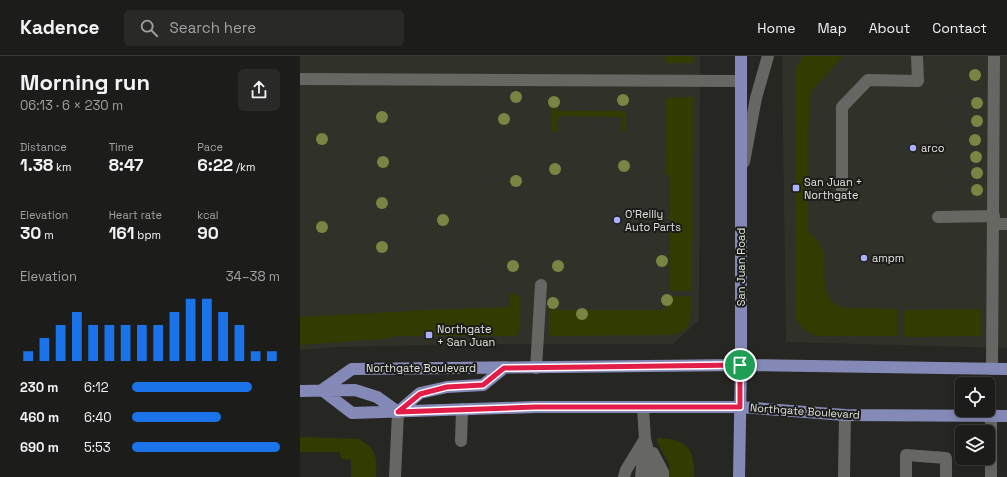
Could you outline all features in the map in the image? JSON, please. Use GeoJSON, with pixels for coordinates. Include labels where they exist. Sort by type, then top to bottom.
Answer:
{"type":"FeatureCollection","features":[{"type":"Feature","properties":{"kind":"main road","name":"San Juan Road"},"geometry":{"type":"LineString","coordinates":[[739,477],[741,56]]}},
{"type":"Feature","properties":{"kind":"main road","name":"Northgate Boulevard"},"geometry":{"type":"LineString","coordinates":[[955,416],[845,415],[740,407],[535,407],[352,413],[322,390],[352,369],[740,365],[1007,369]]}},
{"type":"Feature","properties":{"kind":"main road"},"geometry":{"type":"LineString","coordinates":[[300,391],[355,390],[377,397],[398,412],[420,394],[447,387],[483,385],[504,368]]}},
{"type":"Feature","properties":{"kind":"main road","name":"Northgate Boulevard"},"geometry":{"type":"LineString","coordinates":[[995,416],[1007,416]]}},
{"type":"Feature","properties":{"kind":"street"},"geometry":{"type":"LineString","coordinates":[[741,177],[756,98],[768,56]]}},
{"type":"Feature","properties":{"kind":"street"},"geometry":{"type":"LineString","coordinates":[[842,192],[842,107],[868,80],[918,81],[917,56]]}},
{"type":"Feature","properties":{"kind":"street"},"geometry":{"type":"LineString","coordinates":[[992,369],[994,56]]}},
{"type":"Feature","properties":{"kind":"street"},"geometry":{"type":"LineString","coordinates":[[300,79],[741,81]]}},
{"type":"Feature","properties":{"kind":"street"},"geometry":{"type":"LineString","coordinates":[[938,217],[994,220],[1007,224]]}},
{"type":"Feature","properties":{"kind":"street"},"geometry":{"type":"LineString","coordinates":[[536,368],[541,285]]}},
{"type":"Feature","properties":{"kind":"street"},"geometry":{"type":"LineString","coordinates":[[641,477],[645,439],[643,408]]}},
{"type":"Feature","properties":{"kind":"street"},"geometry":{"type":"LineString","coordinates":[[461,441],[462,409]]}},
{"type":"Feature","properties":{"kind":"street"},"geometry":{"type":"LineString","coordinates":[[395,477],[398,412]]}},
{"type":"Feature","properties":{"kind":"street"},"geometry":{"type":"LineString","coordinates":[[844,477],[845,415]]}},
{"type":"Feature","properties":{"kind":"street"},"geometry":{"type":"LineString","coordinates":[[991,417],[991,477]]}},
{"type":"Feature","properties":{"kind":"street"},"geometry":{"type":"LineString","coordinates":[[624,477],[626,470],[645,439]]}},
{"type":"Feature","properties":{"kind":"street"},"geometry":{"type":"LineString","coordinates":[[645,439],[653,471],[653,477]]}},
{"type":"Feature","properties":{"kind":"street"},"geometry":{"type":"LineString","coordinates":[[645,439],[663,472],[663,477]]}},
{"type":"Feature","properties":{"kind":"street"},"geometry":{"type":"LineString","coordinates":[[906,477],[906,456],[946,458],[946,477]]}},
{"type":"Feature","properties":{"kind":"shaded area"},"geometry":{"type":"Polygon","coordinates":[[[300,56],[700,56],[699,320],[673,344],[475,344],[336,347],[300,350],[300,56]]]}},
{"type":"Feature","properties":{"kind":"shaded area"},"geometry":{"type":"Polygon","coordinates":[[[782,56],[1007,56],[1007,348],[786,342],[782,56]]]}},
{"type":"Feature","properties":{"kind":"green space"},"geometry":{"type":"Polygon","coordinates":[[[666,56],[693,56],[693,63],[666,63],[666,56]]]}},
{"type":"Feature","properties":{"kind":"green space"},"geometry":{"type":"Polygon","coordinates":[[[801,56],[843,56],[812,91],[809,97],[808,230],[819,243],[824,253],[825,289],[832,302],[840,307],[897,309],[897,336],[819,336],[801,327],[795,316],[795,69],[801,61],[801,56]]]}},
{"type":"Feature","properties":{"kind":"green space"},"geometry":{"type":"Polygon","coordinates":[[[551,96],[557,96],[558,111],[626,111],[626,130],[623,131],[621,129],[621,117],[558,116],[557,131],[553,132],[551,130],[551,96]]]}},
{"type":"Feature","properties":{"kind":"green space"},"geometry":{"type":"Polygon","coordinates":[[[693,97],[692,291],[670,291],[670,176],[665,173],[666,98],[693,97]]]}},
{"type":"Feature","properties":{"kind":"green space"},"geometry":{"type":"Polygon","coordinates":[[[510,294],[516,294],[521,298],[520,327],[517,336],[397,336],[384,339],[300,345],[300,317],[510,307],[510,294]]]}},
{"type":"Feature","properties":{"kind":"green space"},"geometry":{"type":"Polygon","coordinates":[[[692,296],[690,321],[684,331],[672,335],[549,336],[549,297],[556,297],[556,310],[665,310],[666,297],[692,296]]]}},
{"type":"Feature","properties":{"kind":"green space"},"geometry":{"type":"Polygon","coordinates":[[[981,309],[981,336],[904,337],[904,310],[981,309]]]}},
{"type":"Feature","properties":{"kind":"green space"},"geometry":{"type":"Polygon","coordinates":[[[300,437],[359,439],[373,450],[375,454],[376,477],[351,477],[351,460],[341,459],[340,452],[300,452],[300,437]]]}},
{"type":"Feature","properties":{"kind":"green space"},"geometry":{"type":"Polygon","coordinates":[[[657,438],[675,440],[687,447],[693,458],[694,477],[669,477],[669,464],[657,442],[657,438]]]}},
{"type":"Feature","properties":{"kind":"place","name":"arco"},"geometry":{"type":"Point","coordinates":[913,148]}},
{"type":"Feature","properties":{"kind":"place","name":"San Juan + Northgate"},"geometry":{"type":"Point","coordinates":[796,188]}},
{"type":"Feature","properties":{"kind":"place","name":"O'Reilly Auto Parts"},"geometry":{"type":"Point","coordinates":[617,220]}},
{"type":"Feature","properties":{"kind":"place","name":"ampm"},"geometry":{"type":"Point","coordinates":[864,258]}},
{"type":"Feature","properties":{"kind":"place","name":"Northgate + San Juan"},"geometry":{"type":"Point","coordinates":[429,335]}},
{"type":"Feature","properties":{"kind":"route"},"geometry":{"type":"LineString","coordinates":[[740,365],[740,407],[535,407],[398,412],[420,394],[447,387],[483,385],[504,368],[740,365]]}}]}
